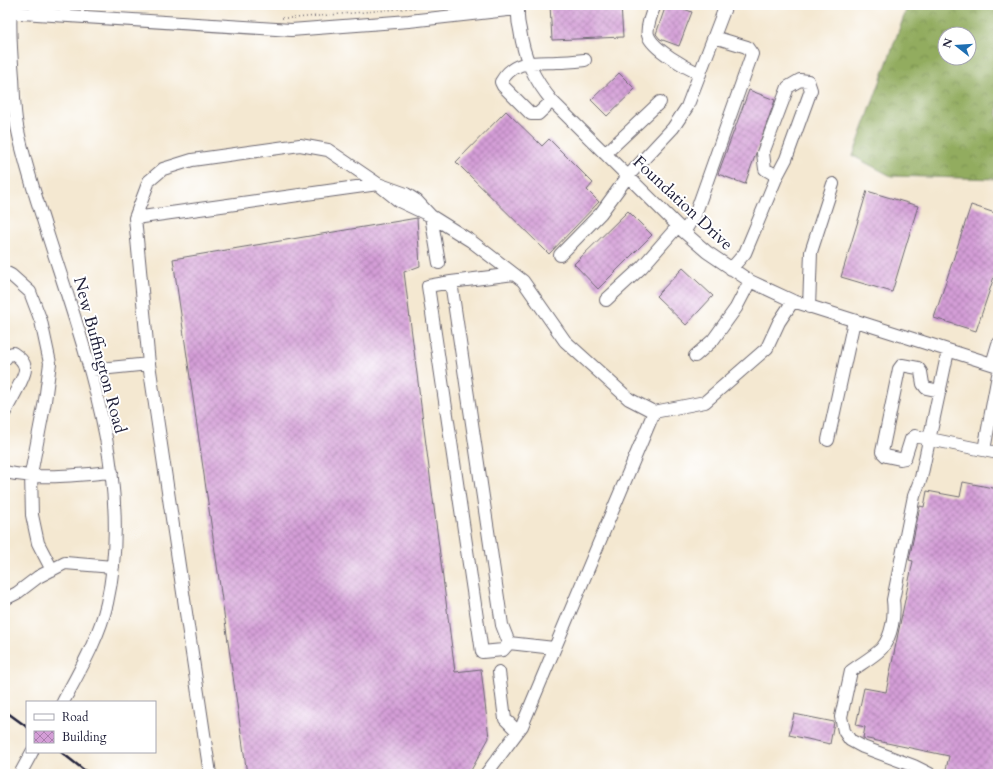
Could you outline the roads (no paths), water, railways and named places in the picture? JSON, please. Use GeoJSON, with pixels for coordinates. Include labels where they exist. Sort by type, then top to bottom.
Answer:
{"type":"FeatureCollection","features":[{"type":"Feature","properties":{"kind":"street"},"geometry":{"type":"LineString","coordinates":[[655,5],[647,34],[650,39],[668,56],[700,74]]}},
{"type":"Feature","properties":{"kind":"street"},"geometry":{"type":"LineString","coordinates":[[560,255],[601,213],[628,176],[673,128],[687,107],[714,37],[724,6]]}},
{"type":"Feature","properties":{"kind":"street"},"geometry":{"type":"LineString","coordinates":[[9,10],[292,30],[409,21],[518,7]]}},
{"type":"Feature","properties":{"kind":"street","name":"Foundation Drive"},"geometry":{"type":"LineString","coordinates":[[518,7],[522,46],[528,63],[542,89],[605,154],[681,229],[707,252],[750,281],[793,302],[948,351],[996,369]]}},
{"type":"Feature","properties":{"kind":"street","name":"New Buffington Road"},"geometry":{"type":"LineString","coordinates":[[9,10],[15,113],[18,131],[28,173],[90,370],[112,472],[114,488],[115,528],[113,567],[103,619],[90,652],[64,701]]}},
{"type":"Feature","properties":{"kind":"street"},"geometry":{"type":"LineString","coordinates":[[606,300],[642,267],[695,214],[752,54],[747,47],[714,37]]}},
{"type":"Feature","properties":{"kind":"street"},"geometry":{"type":"LineString","coordinates":[[552,101],[538,114],[531,114],[502,86],[501,82],[504,76],[512,69],[528,63],[585,60]]}},
{"type":"Feature","properties":{"kind":"street"},"geometry":{"type":"LineString","coordinates":[[731,269],[745,253],[777,176],[786,159],[811,90],[808,81],[800,80],[788,87],[763,153],[765,169],[777,176]]}},
{"type":"Feature","properties":{"kind":"street"},"geometry":{"type":"LineString","coordinates":[[605,154],[660,102]]}},
{"type":"Feature","properties":{"kind":"street"},"geometry":{"type":"LineString","coordinates":[[210,774],[149,364],[134,218],[149,181],[164,169],[192,160],[300,145],[328,150],[378,184],[399,201],[431,216],[471,241],[523,281],[565,341],[629,399],[654,412],[704,402],[767,348],[778,322],[793,302]]}},
{"type":"Feature","properties":{"kind":"street"},"geometry":{"type":"LineString","coordinates":[[134,218],[378,184]]}},
{"type":"Feature","properties":{"kind":"street"},"geometry":{"type":"LineString","coordinates":[[809,307],[811,252],[833,184]]}},
{"type":"Feature","properties":{"kind":"street"},"geometry":{"type":"LineString","coordinates":[[431,216],[439,263]]}},
{"type":"Feature","properties":{"kind":"street"},"geometry":{"type":"LineString","coordinates":[[5,272],[11,275],[30,292],[41,321],[50,362],[31,476],[32,515],[38,543],[52,570]]}},
{"type":"Feature","properties":{"kind":"street"},"geometry":{"type":"LineString","coordinates":[[509,643],[503,650],[482,652],[428,286],[514,274]]}},
{"type":"Feature","properties":{"kind":"street"},"geometry":{"type":"LineString","coordinates":[[695,356],[713,340],[736,308],[750,281]]}},
{"type":"Feature","properties":{"kind":"street"},"geometry":{"type":"LineString","coordinates":[[451,282],[502,624],[509,643]]}},
{"type":"Feature","properties":{"kind":"street"},"geometry":{"type":"LineString","coordinates":[[828,440],[854,321]]}},
{"type":"Feature","properties":{"kind":"street"},"geometry":{"type":"LineString","coordinates":[[984,450],[996,369],[998,344]]}},
{"type":"Feature","properties":{"kind":"street"},"geometry":{"type":"LineString","coordinates":[[930,774],[914,766],[863,747],[850,740],[844,731],[841,717],[851,671],[882,648],[890,632],[894,612],[893,600],[914,496],[921,478],[948,351]]}},
{"type":"Feature","properties":{"kind":"street"},"geometry":{"type":"LineString","coordinates":[[5,359],[9,354],[13,353],[22,360],[25,369],[23,377],[5,412]]}},
{"type":"Feature","properties":{"kind":"street"},"geometry":{"type":"LineString","coordinates":[[90,370],[149,364]]}},
{"type":"Feature","properties":{"kind":"street"},"geometry":{"type":"LineString","coordinates":[[940,391],[926,388],[923,384],[921,372],[918,368],[902,365],[899,369],[882,452],[886,456],[900,459],[905,458],[911,439],[915,436],[998,453]]}},
{"type":"Feature","properties":{"kind":"street"},"geometry":{"type":"LineString","coordinates":[[486,774],[522,726],[654,412]]}},
{"type":"Feature","properties":{"kind":"street"},"geometry":{"type":"LineString","coordinates":[[5,472],[31,476],[112,472]]}},
{"type":"Feature","properties":{"kind":"street"},"geometry":{"type":"LineString","coordinates":[[5,599],[17,593],[38,577],[65,563],[113,567]]}},
{"type":"Feature","properties":{"kind":"street"},"geometry":{"type":"LineString","coordinates":[[509,643],[554,648]]}},
{"type":"Feature","properties":{"kind":"street"},"geometry":{"type":"LineString","coordinates":[[499,672],[505,719],[517,732]]}},
{"type":"Feature","properties":{"kind":"street"},"geometry":{"type":"LineString","coordinates":[[20,774],[32,753]]}},
{"type":"Feature","properties":{"kind":"railway"},"geometry":{"type":"LineString","coordinates":[[5,711],[26,726]]}},
{"type":"Feature","properties":{"kind":"railway"},"geometry":{"type":"LineString","coordinates":[[62,753],[89,774]]}}]}
